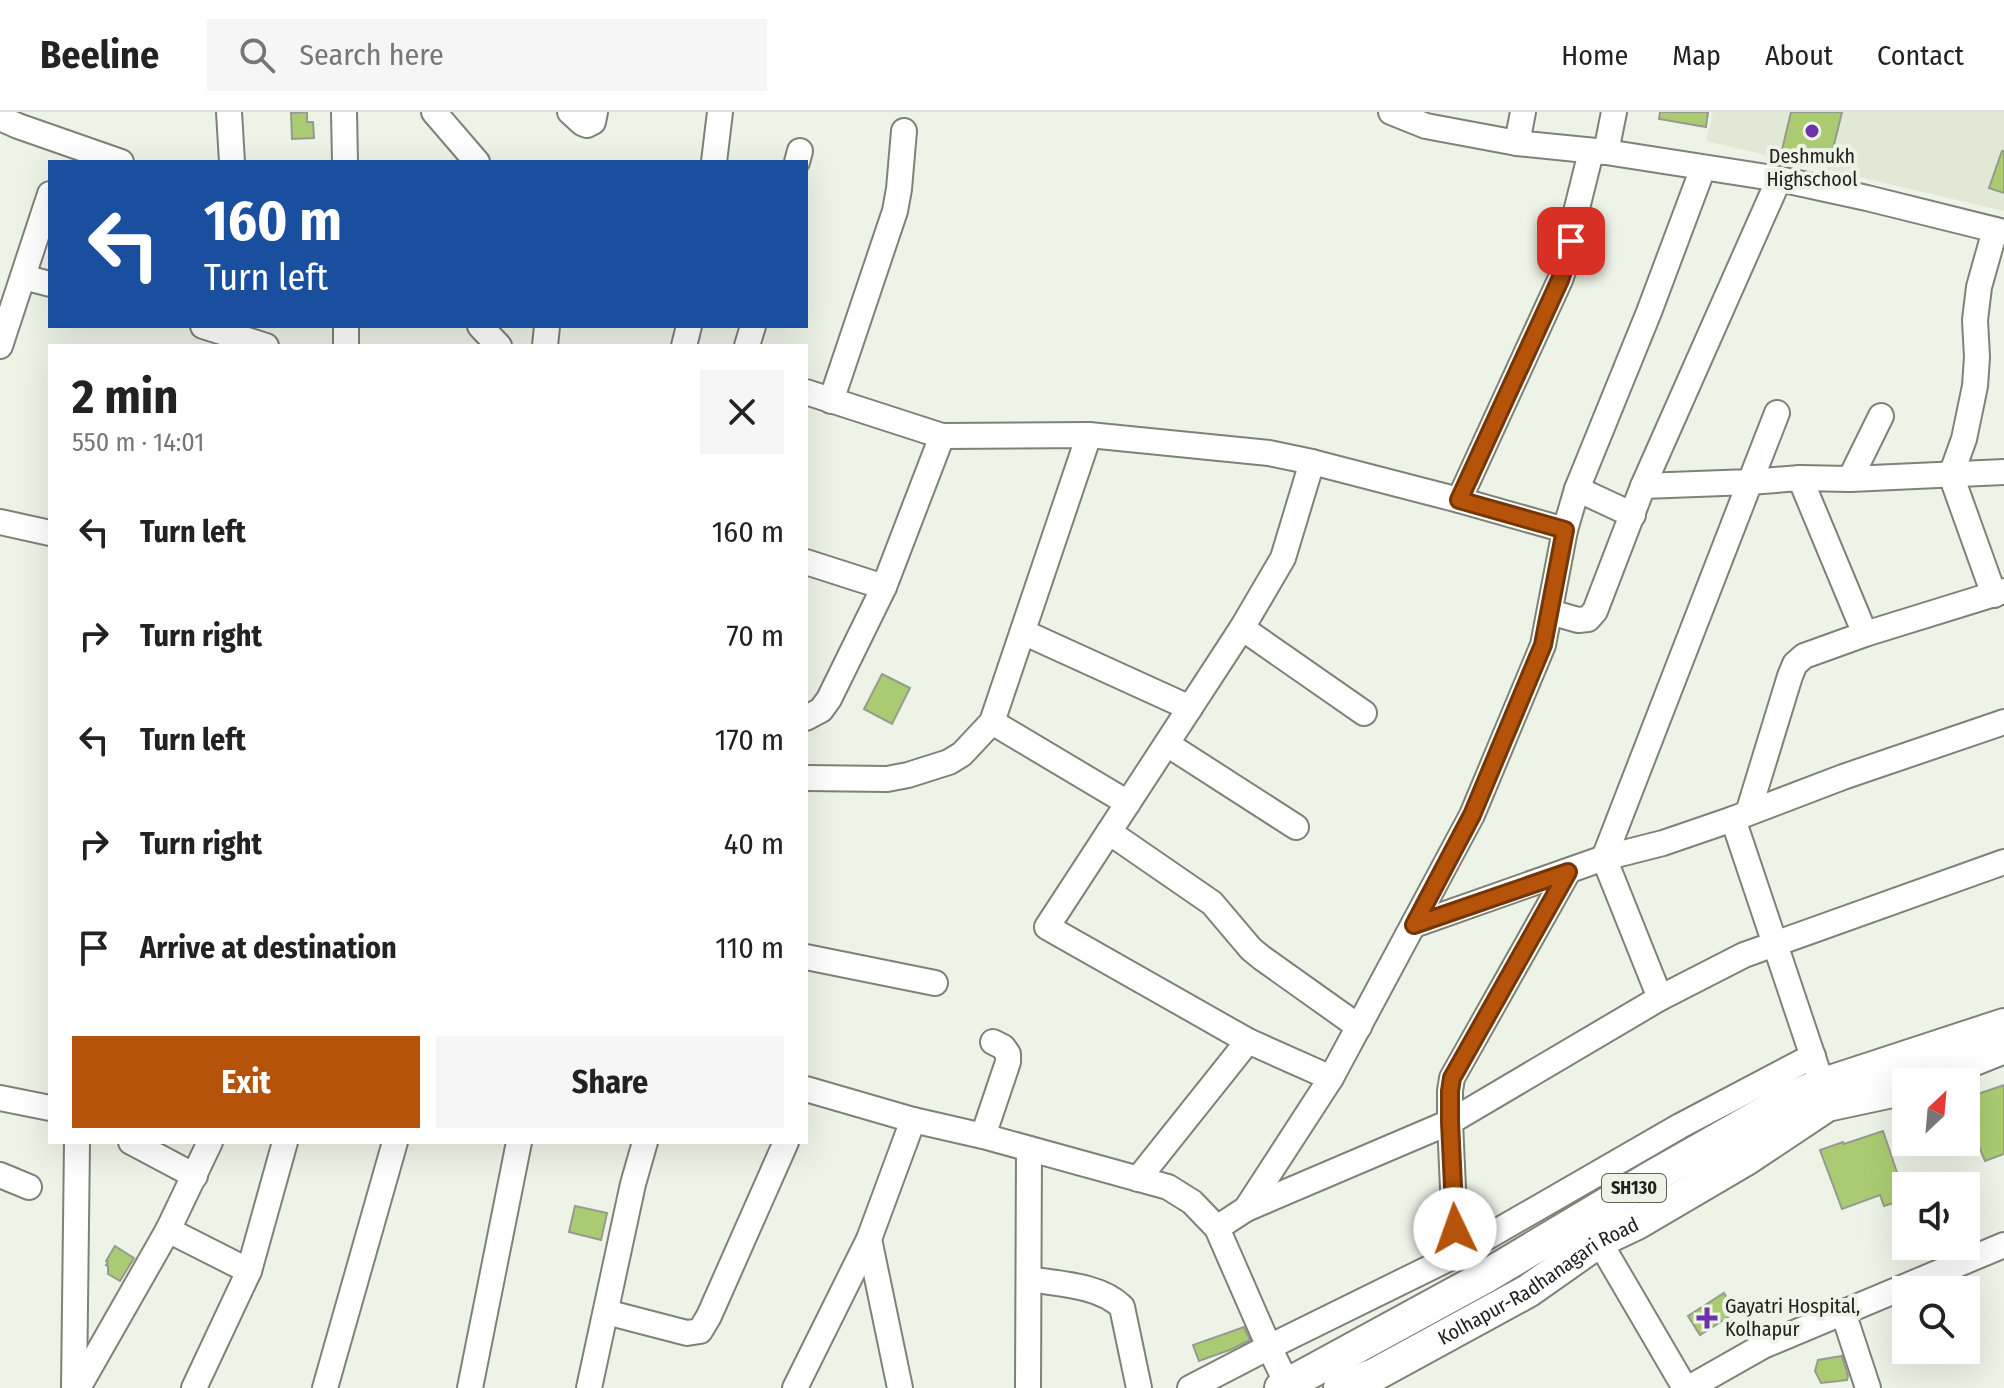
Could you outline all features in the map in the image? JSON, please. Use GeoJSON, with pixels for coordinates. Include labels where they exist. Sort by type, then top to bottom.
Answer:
{"type":"FeatureCollection","features":[{"type":"Feature","properties":{"kind":"main road"},"geometry":{"type":"LineString","coordinates":[[1821,1082],[2004,1025]]}},
{"type":"Feature","properties":{"kind":"main road"},"geometry":{"type":"LineString","coordinates":[[1952,1068],[2004,1047]]}},
{"type":"Feature","properties":{"kind":"main road","name":"Kolhapur-Radhanagari Road"},"geometry":{"type":"LineString","coordinates":[[1340,1388],[1374,1375],[1528,1291],[1591,1230],[1637,1223],[1746,1159],[1821,1082],[1892,1089]]}},
{"type":"Feature","properties":{"kind":"main road","name":"SH130"},"geometry":{"type":"LineString","coordinates":[[1286,1387],[1483,1278],[1591,1230]]}},
{"type":"Feature","properties":{"kind":"street"},"geometry":{"type":"LineString","coordinates":[[229,112],[232,160]]}},
{"type":"Feature","properties":{"kind":"street"},"geometry":{"type":"LineString","coordinates":[[344,112],[345,160]]}},
{"type":"Feature","properties":{"kind":"street"},"geometry":{"type":"LineString","coordinates":[[434,112],[475,160]]}},
{"type":"Feature","properties":{"kind":"street"},"geometry":{"type":"LineString","coordinates":[[570,112],[587,125],[593,122],[595,112]]}},
{"type":"Feature","properties":{"kind":"street"},"geometry":{"type":"LineString","coordinates":[[714,160],[720,112]]}},
{"type":"Feature","properties":{"kind":"street"},"geometry":{"type":"LineString","coordinates":[[1190,1388],[1456,1255],[1680,1126],[1821,1082],[1774,943],[1740,816],[1795,664],[1804,656],[1865,634],[1999,593],[1951,475],[1964,439],[1975,386],[1978,298],[1999,231],[1779,179],[1517,143],[1391,112]]}},
{"type":"Feature","properties":{"kind":"street"},"geometry":{"type":"LineString","coordinates":[[1517,143],[1523,112]]}},
{"type":"Feature","properties":{"kind":"street"},"geometry":{"type":"LineString","coordinates":[[1459,500],[1560,280],[1568,257],[1573,224],[1614,112]]}},
{"type":"Feature","properties":{"kind":"street"},"geometry":{"type":"LineString","coordinates":[[0,118],[64,153],[108,160]]}},
{"type":"Feature","properties":{"kind":"street"},"geometry":{"type":"LineString","coordinates":[[831,401],[895,211],[904,131]]}},
{"type":"Feature","properties":{"kind":"street"},"geometry":{"type":"LineString","coordinates":[[1246,1209],[1331,1078],[1472,815],[1543,645],[1565,530],[1577,489],[1703,168]]}},
{"type":"Feature","properties":{"kind":"street"},"geometry":{"type":"LineString","coordinates":[[1550,612],[1578,620],[1588,619],[1595,611],[1643,486],[1779,179]]}},
{"type":"Feature","properties":{"kind":"street"},"geometry":{"type":"LineString","coordinates":[[0,346],[48,200]]}},
{"type":"Feature","properties":{"kind":"street"},"geometry":{"type":"LineString","coordinates":[[23,277],[48,283]]}},
{"type":"Feature","properties":{"kind":"street"},"geometry":{"type":"LineString","coordinates":[[209,328],[260,344]]}},
{"type":"Feature","properties":{"kind":"street"},"geometry":{"type":"LineString","coordinates":[[482,328],[497,344]]}},
{"type":"Feature","properties":{"kind":"street"},"geometry":{"type":"LineString","coordinates":[[808,393],[942,436],[1089,435],[1269,453],[1565,530]]}},
{"type":"Feature","properties":{"kind":"street"},"geometry":{"type":"LineString","coordinates":[[1660,998],[1604,858],[1777,413]]}},
{"type":"Feature","properties":{"kind":"street"},"geometry":{"type":"LineString","coordinates":[[1850,479],[1881,416]]}},
{"type":"Feature","properties":{"kind":"street"},"geometry":{"type":"LineString","coordinates":[[808,778],[887,779],[908,775],[949,762],[962,754],[992,722],[1089,435]]}},
{"type":"Feature","properties":{"kind":"street"},"geometry":{"type":"LineString","coordinates":[[808,717],[821,710],[829,699],[884,587],[942,436]]}},
{"type":"Feature","properties":{"kind":"street"},"geometry":{"type":"LineString","coordinates":[[1312,462],[1283,558],[1242,628],[1047,927],[1248,1041],[1331,1078]]}},
{"type":"Feature","properties":{"kind":"street"},"geometry":{"type":"LineString","coordinates":[[1643,486],[2004,472]]}},
{"type":"Feature","properties":{"kind":"street"},"geometry":{"type":"LineString","coordinates":[[1800,478],[1865,634]]}},
{"type":"Feature","properties":{"kind":"street"},"geometry":{"type":"LineString","coordinates":[[1577,489],[1633,515]]}},
{"type":"Feature","properties":{"kind":"street"},"geometry":{"type":"LineString","coordinates":[[0,522],[48,533]]}},
{"type":"Feature","properties":{"kind":"street"},"geometry":{"type":"LineString","coordinates":[[808,563],[884,587]]}},
{"type":"Feature","properties":{"kind":"street"},"geometry":{"type":"LineString","coordinates":[[1242,628],[1364,713]]}},
{"type":"Feature","properties":{"kind":"street"},"geometry":{"type":"LineString","coordinates":[[1023,632],[1190,708]]}},
{"type":"Feature","properties":{"kind":"street"},"geometry":{"type":"LineString","coordinates":[[992,722],[1128,803]]}},
{"type":"Feature","properties":{"kind":"street"},"geometry":{"type":"LineString","coordinates":[[1414,925],[1604,858],[1663,843],[2004,722]]}},
{"type":"Feature","properties":{"kind":"street"},"geometry":{"type":"LineString","coordinates":[[1167,744],[1296,827]]}},
{"type":"Feature","properties":{"kind":"street"},"geometry":{"type":"LineString","coordinates":[[1109,832],[1212,903],[1251,949],[1359,1027]]}},
{"type":"Feature","properties":{"kind":"street"},"geometry":{"type":"LineString","coordinates":[[1217,1228],[1246,1209],[1450,1122],[1660,998],[1744,955],[2004,862]]}},
{"type":"Feature","properties":{"kind":"street"},"geometry":{"type":"LineString","coordinates":[[1456,1255],[1450,1122],[1452,1078],[1568,872]]}},
{"type":"Feature","properties":{"kind":"street"},"geometry":{"type":"LineString","coordinates":[[808,957],[935,983]]}},
{"type":"Feature","properties":{"kind":"street"},"geometry":{"type":"LineString","coordinates":[[1138,1179],[1248,1041]]}},
{"type":"Feature","properties":{"kind":"street"},"geometry":{"type":"LineString","coordinates":[[983,1136],[1008,1062],[1008,1054],[1003,1047],[993,1042]]}},
{"type":"Feature","properties":{"kind":"street"},"geometry":{"type":"LineString","coordinates":[[808,1092],[983,1136],[1168,1187],[1180,1193],[1217,1228],[1286,1387]]}},
{"type":"Feature","properties":{"kind":"street"},"geometry":{"type":"LineString","coordinates":[[0,1098],[48,1108]]}},
{"type":"Feature","properties":{"kind":"street"},"geometry":{"type":"LineString","coordinates":[[795,1388],[869,1239],[913,1120]]}},
{"type":"Feature","properties":{"kind":"street"},"geometry":{"type":"LineString","coordinates":[[76,1388],[77,1144]]}},
{"type":"Feature","properties":{"kind":"street"},"geometry":{"type":"LineString","coordinates":[[135,1144],[195,1176]]}},
{"type":"Feature","properties":{"kind":"street"},"geometry":{"type":"LineString","coordinates":[[76,1388],[168,1230],[209,1144]]}},
{"type":"Feature","properties":{"kind":"street"},"geometry":{"type":"LineString","coordinates":[[194,1388],[249,1271],[284,1144]]}},
{"type":"Feature","properties":{"kind":"street"},"geometry":{"type":"LineString","coordinates":[[325,1388],[394,1144]]}},
{"type":"Feature","properties":{"kind":"street"},"geometry":{"type":"LineString","coordinates":[[470,1388],[519,1144]]}},
{"type":"Feature","properties":{"kind":"street"},"geometry":{"type":"LineString","coordinates":[[589,1388],[644,1144]]}},
{"type":"Feature","properties":{"kind":"street"},"geometry":{"type":"LineString","coordinates":[[606,1312],[687,1333],[700,1331],[785,1144]]}},
{"type":"Feature","properties":{"kind":"street"},"geometry":{"type":"LineString","coordinates":[[1028,1388],[1029,1149]]}},
{"type":"Feature","properties":{"kind":"street"},"geometry":{"type":"LineString","coordinates":[[0,1175],[29,1187]]}},
{"type":"Feature","properties":{"kind":"street"},"geometry":{"type":"LineString","coordinates":[[168,1230],[249,1271]]}},
{"type":"Feature","properties":{"kind":"street"},"geometry":{"type":"LineString","coordinates":[[1591,1230],[1687,1388],[1763,1346],[2004,1245]]}},
{"type":"Feature","properties":{"kind":"street"},"geometry":{"type":"LineString","coordinates":[[869,1239],[900,1388]]}},
{"type":"Feature","properties":{"kind":"street"},"geometry":{"type":"LineString","coordinates":[[1029,1279],[1100,1292],[1113,1298],[1122,1307],[1139,1388]]}},
{"type":"Feature","properties":{"kind":"street"},"geometry":{"type":"LineString","coordinates":[[1843,1312],[1868,1388]]}},
{"type":"Feature","properties":{"kind":"shaded area"},"geometry":{"type":"Polygon","coordinates":[[[1713,112],[2004,112],[2004,211],[1706,141],[1713,112]]]}},
{"type":"Feature","properties":{"kind":"building"},"geometry":{"type":"Polygon","coordinates":[[[307,112],[307,122],[313,122],[314,138],[292,139],[291,113],[307,112]]]}},
{"type":"Feature","properties":{"kind":"building"},"geometry":{"type":"Polygon","coordinates":[[[1660,112],[1708,112],[1706,127],[1659,119],[1660,112]]]}},
{"type":"Feature","properties":{"kind":"building","name":"Deshmukh Highschool"},"geometry":{"type":"Polygon","coordinates":[[[1791,112],[1842,112],[1830,161],[1813,157],[1812,162],[1795,158],[1796,153],[1782,150],[1791,112]]]}},
{"type":"Feature","properties":{"kind":"building"},"geometry":{"type":"Polygon","coordinates":[[[2004,151],[2004,193],[1989,188],[2004,151]]]}},
{"type":"Feature","properties":{"kind":"building"},"geometry":{"type":"Polygon","coordinates":[[[882,674],[910,688],[892,724],[864,709],[882,674]]]}},
{"type":"Feature","properties":{"kind":"building"},"geometry":{"type":"Polygon","coordinates":[[[2004,1085],[2004,1154],[1985,1161],[1980,1149],[1980,1093],[2004,1085]]]}},
{"type":"Feature","properties":{"kind":"building"},"geometry":{"type":"Polygon","coordinates":[[[1883,1131],[1897,1172],[1892,1172],[1892,1203],[1884,1206],[1880,1195],[1842,1209],[1820,1150],[1883,1131]]]}},
{"type":"Feature","properties":{"kind":"building"},"geometry":{"type":"Polygon","coordinates":[[[575,1206],[607,1213],[601,1240],[569,1232],[575,1206]]]}},
{"type":"Feature","properties":{"kind":"building"},"geometry":{"type":"Polygon","coordinates":[[[115,1246],[134,1258],[120,1281],[108,1274],[106,1265],[115,1246]]]}},
{"type":"Feature","properties":{"kind":"building"},"geometry":{"type":"Polygon","coordinates":[[[1724,1293],[1736,1312],[1700,1335],[1688,1316],[1724,1293]]]}},
{"type":"Feature","properties":{"kind":"building"},"geometry":{"type":"Polygon","coordinates":[[[1244,1327],[1250,1340],[1199,1361],[1193,1345],[1244,1327]]]}},
{"type":"Feature","properties":{"kind":"building"},"geometry":{"type":"Polygon","coordinates":[[[1842,1356],[1847,1380],[1821,1383],[1815,1371],[1818,1360],[1842,1356]]]}},
{"type":"Feature","properties":{"kind":"place","name":"Deshmukh Highschool"},"geometry":{"type":"Point","coordinates":[1812,131]}},
{"type":"Feature","properties":{"kind":"place","name":"Gayatri Hospital, Kolhapur"},"geometry":{"type":"Point","coordinates":[1707,1318]}},
{"type":"Feature","properties":{"kind":"route"},"geometry":{"type":"LineString","coordinates":[[1455,1229],[1450,1122],[1452,1078],[1568,872],[1414,925],[1472,815],[1543,645],[1565,530],[1459,500],[1560,280],[1571,241]]}}]}
